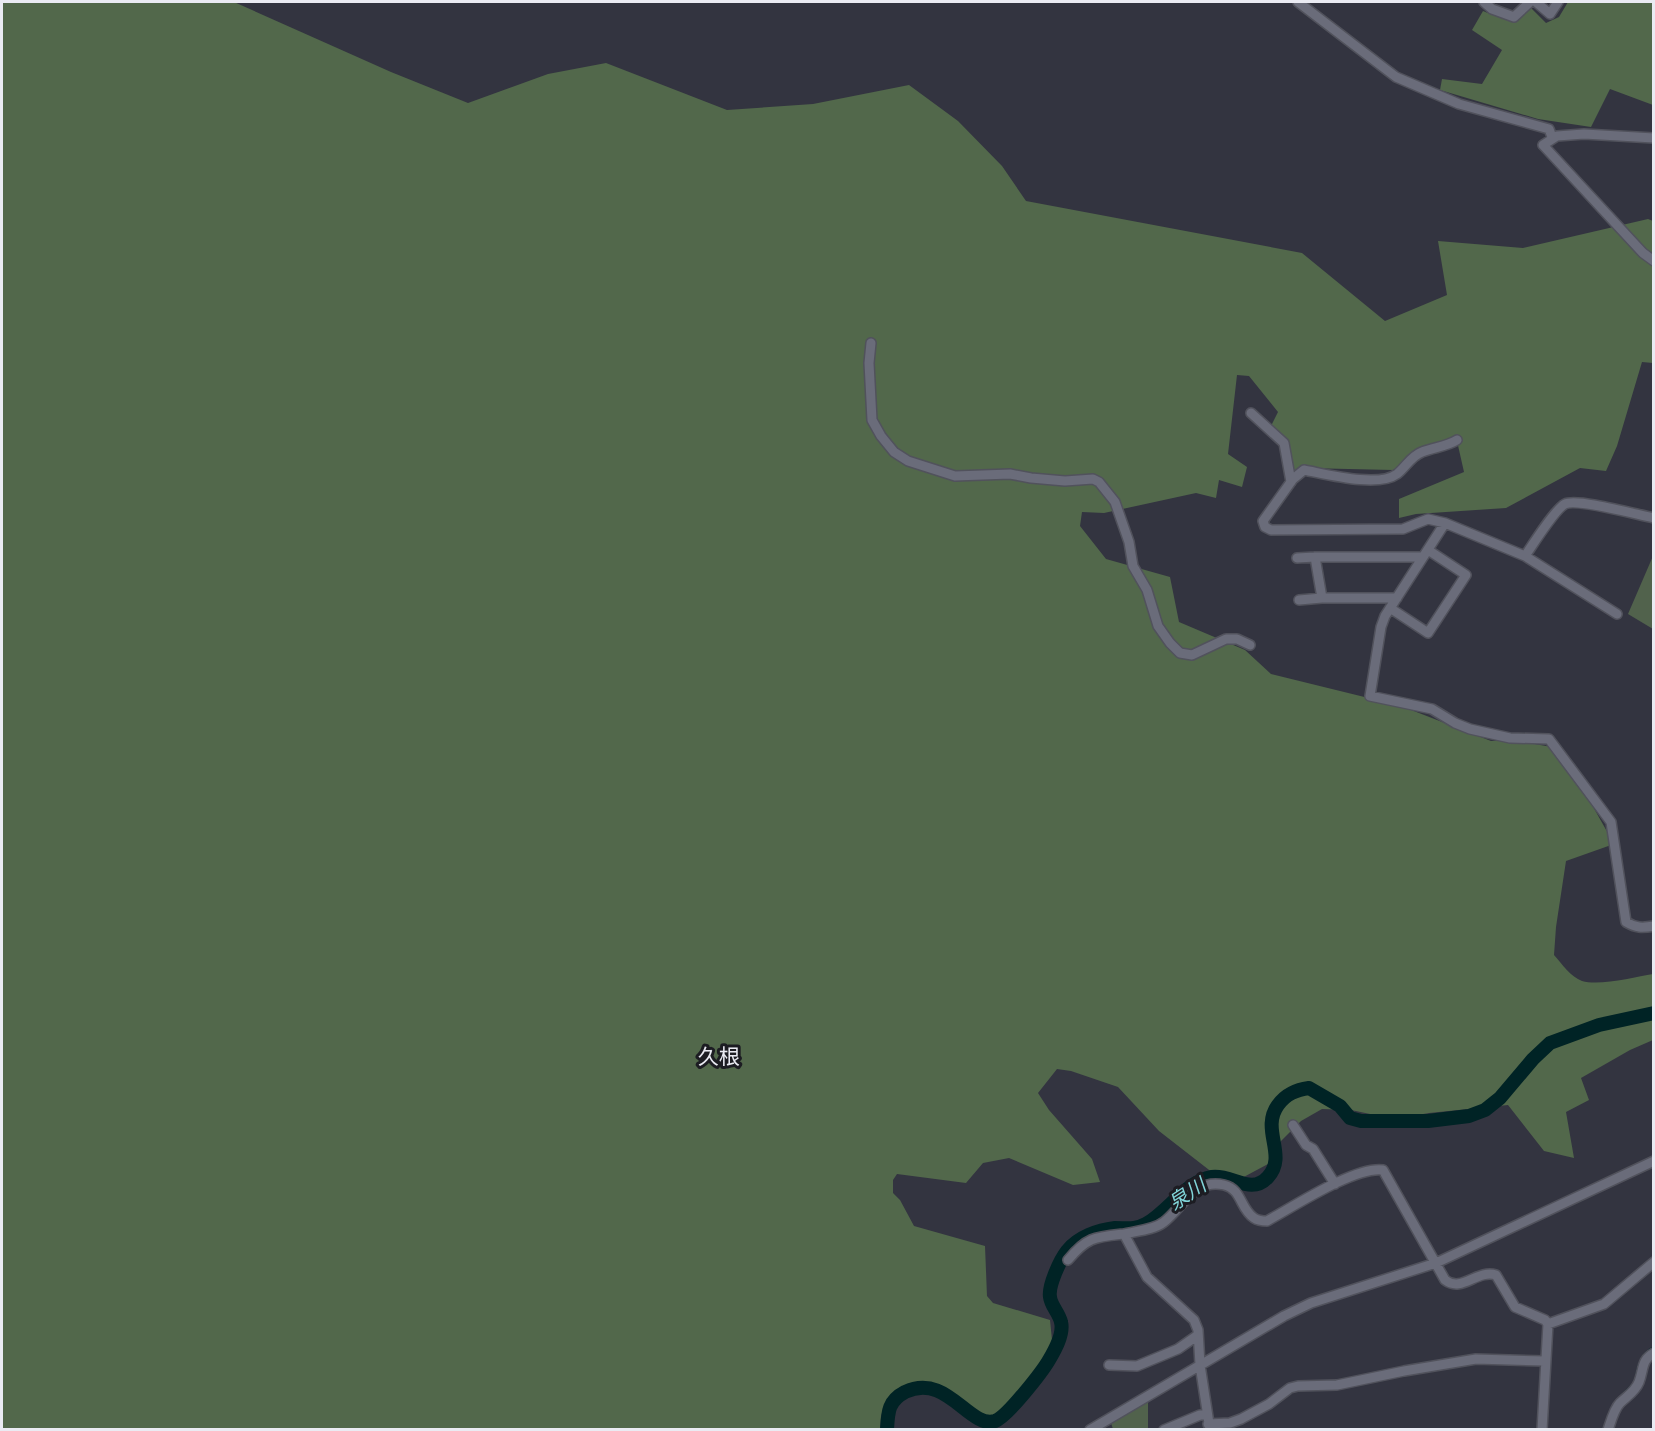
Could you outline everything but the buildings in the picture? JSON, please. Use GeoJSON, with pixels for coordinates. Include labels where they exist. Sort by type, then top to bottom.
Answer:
{"type":"FeatureCollection","features":[{"type":"Feature","properties":{"kind":"street"},"geometry":{"type":"LineString","coordinates":[[1298,2],[1396,77],[1459,104],[1549,129],[1552,137]]}},
{"type":"Feature","properties":{"kind":"street"},"geometry":{"type":"LineString","coordinates":[[1484,2],[1492,9],[1514,17],[1530,2]]}},
{"type":"Feature","properties":{"kind":"street"},"geometry":{"type":"LineString","coordinates":[[1536,2],[1550,15],[1558,2]]}},
{"type":"Feature","properties":{"kind":"street"},"geometry":{"type":"LineString","coordinates":[[1653,138],[1584,134],[1552,137],[1543,145],[1653,261]]}},
{"type":"Feature","properties":{"kind":"street"},"geometry":{"type":"LineString","coordinates":[[871,343],[869,363],[872,420],[894,452],[909,461],[955,476],[1010,474],[1065,481],[1093,479],[1099,482],[1115,502],[1129,542],[1133,566],[1147,590],[1158,626],[1170,643],[1180,653],[1192,655],[1226,639],[1238,639],[1250,645]]}},
{"type":"Feature","properties":{"kind":"street"},"geometry":{"type":"LineString","coordinates":[[1251,413],[1284,443],[1291,482]]}},
{"type":"Feature","properties":{"kind":"street"},"geometry":{"type":"LineString","coordinates":[[1457,440],[1438,449],[1421,452],[1396,474],[1388,478],[1362,479],[1304,470],[1291,482],[1263,521],[1265,527],[1271,530],[1403,529],[1428,519],[1445,523],[1525,556],[1617,614]]}},
{"type":"Feature","properties":{"kind":"street"},"geometry":{"type":"LineString","coordinates":[[1525,556],[1565,504],[1574,502],[1653,518]]}},
{"type":"Feature","properties":{"kind":"street"},"geometry":{"type":"LineString","coordinates":[[1445,523],[1390,608],[1381,627],[1370,696],[1425,707],[1470,729],[1510,738],[1549,739],[1611,822],[1626,922],[1633,927],[1653,926]]}},
{"type":"Feature","properties":{"kind":"street"},"geometry":{"type":"LineString","coordinates":[[1297,558],[1425,554],[1466,575],[1428,633],[1390,608]]}},
{"type":"Feature","properties":{"kind":"street"},"geometry":{"type":"LineString","coordinates":[[1315,557],[1322,598]]}},
{"type":"Feature","properties":{"kind":"street"},"geometry":{"type":"LineString","coordinates":[[1299,600],[1397,598]]}},
{"type":"Feature","properties":{"kind":"street"},"geometry":{"type":"LineString","coordinates":[[1293,1125],[1306,1144],[1313,1149],[1335,1184]]}},
{"type":"Feature","properties":{"kind":"street"},"geometry":{"type":"LineString","coordinates":[[1090,1430],[1284,1316],[1311,1304],[1436,1263],[1653,1161]]}},
{"type":"Feature","properties":{"kind":"street"},"geometry":{"type":"LineString","coordinates":[[1068,1260],[1080,1245],[1096,1237],[1124,1234],[1158,1226],[1187,1197],[1201,1187],[1222,1184],[1231,1187],[1238,1193],[1245,1208],[1254,1218],[1267,1221],[1335,1184],[1375,1169],[1383,1170],[1445,1280],[1451,1284],[1461,1284],[1485,1273],[1496,1275],[1515,1307],[1545,1320],[1548,1324],[1542,1430]]}},
{"type":"Feature","properties":{"kind":"street"},"geometry":{"type":"LineString","coordinates":[[1181,1189],[1187,1197]]}},
{"type":"Feature","properties":{"kind":"street"},"geometry":{"type":"LineString","coordinates":[[1124,1234],[1147,1277],[1194,1320],[1198,1335],[1208,1423]]}},
{"type":"Feature","properties":{"kind":"street"},"geometry":{"type":"LineString","coordinates":[[1548,1324],[1604,1304],[1653,1262]]}},
{"type":"Feature","properties":{"kind":"street"},"geometry":{"type":"LineString","coordinates":[[1109,1365],[1137,1366],[1178,1349],[1198,1335]]}},
{"type":"Feature","properties":{"kind":"street"},"geometry":{"type":"LineString","coordinates":[[1608,1430],[1618,1405],[1634,1392],[1640,1380],[1643,1363],[1653,1353]]}},
{"type":"Feature","properties":{"kind":"street"},"geometry":{"type":"LineString","coordinates":[[1164,1430],[1200,1415],[1208,1423],[1230,1423],[1269,1404],[1290,1388],[1298,1386],[1337,1385],[1476,1359],[1545,1361]]}},
{"type":"Feature","properties":{"kind":"green space"},"geometry":{"type":"Polygon","coordinates":[[[2,2],[234,2],[391,72],[468,103],[548,74],[606,63],[727,110],[813,104],[909,85],[958,121],[1002,166],[1026,201],[1302,253],[1385,321],[1447,295],[1438,241],[1523,248],[1648,219],[1653,221],[1653,363],[1642,362],[1617,446],[1606,471],[1580,468],[1506,508],[1416,514],[1399,518],[1399,499],[1464,472],[1457,441],[1393,470],[1304,468],[1292,473],[1287,444],[1270,428],[1278,412],[1249,376],[1237,375],[1228,454],[1247,467],[1242,487],[1219,480],[1216,498],[1196,493],[1104,513],[1082,512],[1080,526],[1106,559],[1170,577],[1179,622],[1245,650],[1271,674],[1401,706],[1491,741],[1510,740],[1552,747],[1582,787],[1614,844],[1566,861],[1554,955],[1570,973],[1582,981],[1608,982],[1653,974],[1653,1040],[1630,1050],[1581,1078],[1589,1100],[1566,1112],[1574,1158],[1544,1151],[1508,1105],[1394,1119],[1351,1110],[1322,1109],[1301,1121],[1281,1141],[1268,1164],[1240,1179],[1213,1173],[1159,1131],[1118,1087],[1071,1071],[1057,1069],[1038,1093],[1049,1110],[1092,1159],[1100,1182],[1073,1185],[1009,1158],[983,1163],[966,1183],[897,1174],[893,1180],[893,1193],[900,1200],[914,1226],[985,1246],[987,1296],[993,1303],[1050,1320],[1052,1340],[1037,1383],[999,1418],[979,1417],[940,1388],[912,1385],[886,1402],[881,1416],[880,1430],[2,1430],[2,2]]]}},
{"type":"Feature","properties":{"kind":"green space"},"geometry":{"type":"Polygon","coordinates":[[[1568,2],[1653,2],[1653,105],[1610,89],[1591,127],[1538,119],[1440,90],[1442,79],[1482,84],[1502,50],[1472,30],[1483,11],[1508,17],[1530,7],[1546,23],[1559,17],[1568,2]]]}},
{"type":"Feature","properties":{"kind":"green space"},"geometry":{"type":"Polygon","coordinates":[[[1653,556],[1653,629],[1628,614],[1653,556]]]}},
{"type":"Feature","properties":{"kind":"green space"},"geometry":{"type":"Polygon","coordinates":[[[1148,1402],[1148,1429],[1113,1429],[1111,1423],[1148,1402]]]}},
{"type":"Feature","properties":{"kind":"waterway","name":"泉川"},"geometry":{"type":"LineString","coordinates":[[887,1430],[889,1412],[895,1399],[905,1392],[920,1388],[933,1389],[945,1394],[985,1421],[995,1421],[1000,1418],[1016,1403],[1039,1374],[1058,1342],[1062,1327],[1050,1292],[1055,1273],[1067,1251],[1077,1242],[1095,1232],[1115,1228],[1135,1228],[1146,1224],[1185,1191],[1202,1180],[1219,1177],[1248,1185],[1262,1182],[1273,1169],[1275,1160],[1272,1133],[1273,1114],[1281,1101],[1292,1093],[1309,1088],[1340,1106],[1350,1118],[1361,1121],[1428,1121],[1469,1116],[1485,1110],[1500,1098],[1533,1059],[1550,1043],[1599,1025],[1654,1013]]}},
{"type":"Feature","properties":{"kind":"waterway"},"geometry":{"type":"LineString","coordinates":[[1636,1377],[1641,1360],[1654,1347]]}},
{"type":"Feature","properties":{"kind":"waterway"},"geometry":{"type":"LineString","coordinates":[[1621,1396],[1634,1383]]}},
{"type":"Feature","properties":{"kind":"district","name":"久根"},"geometry":{"type":"Point","coordinates":[719,1057]}}]}
